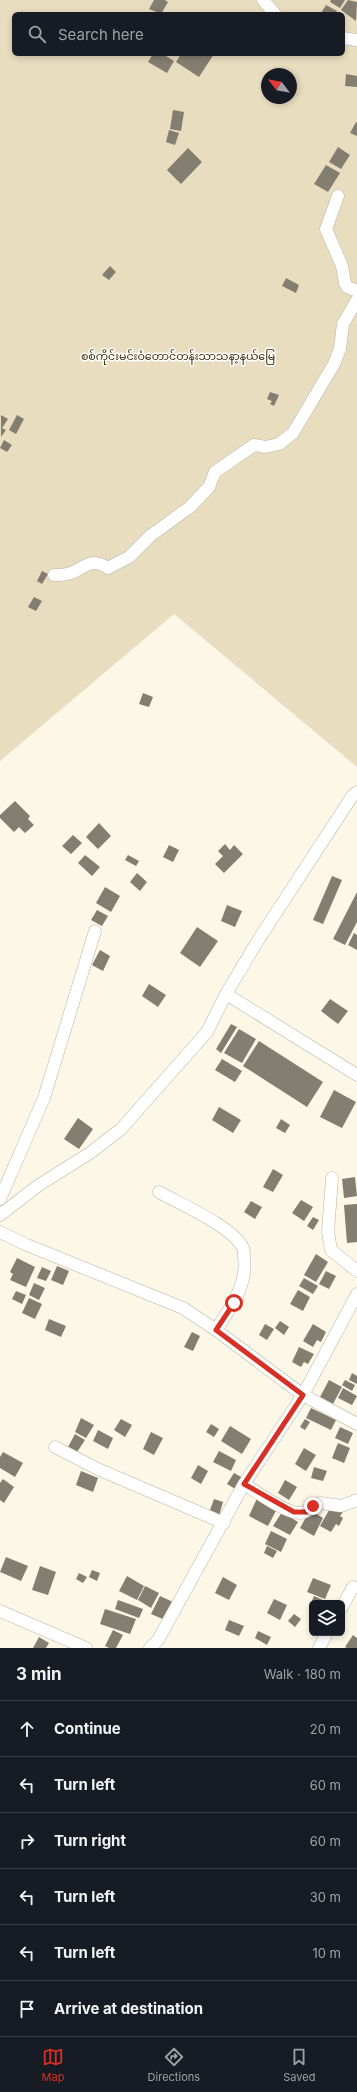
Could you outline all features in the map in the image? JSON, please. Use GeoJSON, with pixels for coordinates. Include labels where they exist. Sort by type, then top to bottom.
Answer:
{"type":"FeatureCollection","features":[{"type":"Feature","properties":{"kind":"street"},"geometry":{"type":"LineString","coordinates":[[263,0],[273,12]]}},
{"type":"Feature","properties":{"kind":"street"},"geometry":{"type":"LineString","coordinates":[[345,38],[357,40]]}},
{"type":"Feature","properties":{"kind":"street"},"geometry":{"type":"LineString","coordinates":[[338,196],[326,229],[342,266],[347,287],[357,291]]}},
{"type":"Feature","properties":{"kind":"street"},"geometry":{"type":"LineString","coordinates":[[54,575],[68,574],[82,565],[89,564],[102,564],[108,568],[129,557],[150,536],[200,498],[209,487],[216,472],[254,445],[265,446],[279,444],[293,433],[334,364],[340,349],[343,324],[357,300]]}},
{"type":"Feature","properties":{"kind":"street"},"geometry":{"type":"LineString","coordinates":[[0,1215],[39,1185],[90,1153],[121,1129],[207,1032],[226,994],[257,942],[353,795],[357,792]]}},
{"type":"Feature","properties":{"kind":"street"},"geometry":{"type":"LineString","coordinates":[[0,1199],[44,1098],[94,931]]}},
{"type":"Feature","properties":{"kind":"street"},"geometry":{"type":"LineString","coordinates":[[226,994],[357,1075]]}},
{"type":"Feature","properties":{"kind":"street"},"geometry":{"type":"LineString","coordinates":[[332,1178],[328,1232],[331,1250],[357,1271]]}},
{"type":"Feature","properties":{"kind":"street"},"geometry":{"type":"LineString","coordinates":[[159,1192],[224,1228],[243,1248],[245,1266],[242,1286],[234,1303],[216,1330]]}},
{"type":"Feature","properties":{"kind":"street"},"geometry":{"type":"LineString","coordinates":[[0,1232],[27,1245],[183,1308],[216,1330],[303,1395],[357,1424]]}},
{"type":"Feature","properties":{"kind":"street"},"geometry":{"type":"LineString","coordinates":[[155,1645],[224,1523],[244,1484],[303,1395],[357,1294]]}},
{"type":"Feature","properties":{"kind":"street"},"geometry":{"type":"LineString","coordinates":[[55,1447],[100,1470],[224,1523]]}},
{"type":"Feature","properties":{"kind":"street"},"geometry":{"type":"LineString","coordinates":[[244,1484],[284,1508],[300,1514],[320,1503],[341,1506],[357,1500]]}},
{"type":"Feature","properties":{"kind":"street"},"geometry":{"type":"LineString","coordinates":[[345,1601],[353,1586]]}},
{"type":"Feature","properties":{"kind":"street"},"geometry":{"type":"LineString","coordinates":[[0,1611],[86,1648]]}},
{"type":"Feature","properties":{"kind":"street"},"geometry":{"type":"LineString","coordinates":[[319,1648],[326,1636]]}},
{"type":"Feature","properties":{"kind":"green space","name":"စစ်ကိုင်းမင်းဝံတောင်တန်းသာသနာ့နယ်မြေ"},"geometry":{"type":"Polygon","coordinates":[[[0,0],[357,0],[357,767],[174,614],[0,761],[0,0]]]}},
{"type":"Feature","properties":{"kind":"building"},"geometry":{"type":"Polygon","coordinates":[[[154,0],[165,0],[168,2],[162,12],[156,12],[149,9],[154,0]]]}},
{"type":"Feature","properties":{"kind":"building"},"geometry":{"type":"Polygon","coordinates":[[[331,0],[345,0],[340,8],[330,2],[331,0]]]}},
{"type":"Feature","properties":{"kind":"building"},"geometry":{"type":"Polygon","coordinates":[[[348,0],[357,2],[356,21],[345,12],[341,10],[348,0]]]}},
{"type":"Feature","properties":{"kind":"building"},"geometry":{"type":"Polygon","coordinates":[[[326,5],[337,11],[336,12],[322,12],[326,5]]]}},
{"type":"Feature","properties":{"kind":"building"},"geometry":{"type":"Polygon","coordinates":[[[152,56],[166,56],[174,61],[167,73],[148,62],[152,56]]]}},
{"type":"Feature","properties":{"kind":"building"},"geometry":{"type":"Polygon","coordinates":[[[180,56],[213,56],[199,77],[176,62],[180,56]]]}},
{"type":"Feature","properties":{"kind":"building"},"geometry":{"type":"Polygon","coordinates":[[[346,74],[357,76],[357,87],[345,86],[346,74]]]}},
{"type":"Feature","properties":{"kind":"building"},"geometry":{"type":"Polygon","coordinates":[[[173,110],[184,112],[181,131],[170,129],[173,110]]]}},
{"type":"Feature","properties":{"kind":"building"},"geometry":{"type":"Polygon","coordinates":[[[356,122],[357,123],[357,136],[350,133],[356,122]]]}},
{"type":"Feature","properties":{"kind":"building"},"geometry":{"type":"Polygon","coordinates":[[[169,130],[179,133],[175,145],[166,142],[169,130]]]}},
{"type":"Feature","properties":{"kind":"building"},"geometry":{"type":"Polygon","coordinates":[[[338,147],[350,155],[341,169],[329,162],[338,147]]]}},
{"type":"Feature","properties":{"kind":"building"},"geometry":{"type":"Polygon","coordinates":[[[188,148],[202,162],[181,184],[167,170],[188,148]]]}},
{"type":"Feature","properties":{"kind":"building"},"geometry":{"type":"Polygon","coordinates":[[[326,165],[340,173],[328,192],[314,184],[326,165]]]}},
{"type":"Feature","properties":{"kind":"building"},"geometry":{"type":"Polygon","coordinates":[[[110,266],[116,272],[109,280],[102,275],[110,266]]]}},
{"type":"Feature","properties":{"kind":"building"},"geometry":{"type":"Polygon","coordinates":[[[286,278],[299,285],[296,293],[282,286],[286,278]]]}},
{"type":"Feature","properties":{"kind":"building"},"geometry":{"type":"Polygon","coordinates":[[[270,392],[279,395],[274,406],[270,404],[272,401],[267,399],[270,392]]]}},
{"type":"Feature","properties":{"kind":"building"},"geometry":{"type":"Polygon","coordinates":[[[1,415],[8,419],[2,428],[6,430],[1,437],[1,415]]]}},
{"type":"Feature","properties":{"kind":"building"},"geometry":{"type":"Polygon","coordinates":[[[17,415],[24,419],[16,434],[9,430],[17,415]]]}},
{"type":"Feature","properties":{"kind":"building"},"geometry":{"type":"Polygon","coordinates":[[[4,440],[12,445],[7,452],[0,448],[4,440]]]}},
{"type":"Feature","properties":{"kind":"building"},"geometry":{"type":"Polygon","coordinates":[[[42,571],[48,574],[42,584],[37,581],[42,571]]]}},
{"type":"Feature","properties":{"kind":"building"},"geometry":{"type":"Polygon","coordinates":[[[34,597],[42,601],[36,611],[28,607],[34,597]]]}},
{"type":"Feature","properties":{"kind":"building"},"geometry":{"type":"Polygon","coordinates":[[[143,693],[153,697],[149,707],[139,704],[143,693]]]}},
{"type":"Feature","properties":{"kind":"building"},"geometry":{"type":"Polygon","coordinates":[[[15,801],[30,816],[28,819],[34,825],[25,833],[19,827],[14,832],[0,818],[0,815],[15,801]]]}},
{"type":"Feature","properties":{"kind":"building"},"geometry":{"type":"Polygon","coordinates":[[[99,823],[111,836],[98,849],[86,837],[99,823]]]}},
{"type":"Feature","properties":{"kind":"building"},"geometry":{"type":"Polygon","coordinates":[[[73,835],[82,843],[71,854],[62,846],[73,835]]]}},
{"type":"Feature","properties":{"kind":"building"},"geometry":{"type":"Polygon","coordinates":[[[225,844],[230,850],[234,845],[243,854],[224,873],[215,864],[223,856],[218,851],[225,844]]]}},
{"type":"Feature","properties":{"kind":"building"},"geometry":{"type":"Polygon","coordinates":[[[169,845],[179,850],[173,862],[163,857],[169,845]]]}},
{"type":"Feature","properties":{"kind":"building"},"geometry":{"type":"Polygon","coordinates":[[[85,855],[100,867],[92,876],[78,863],[85,855]]]}},
{"type":"Feature","properties":{"kind":"building"},"geometry":{"type":"Polygon","coordinates":[[[128,855],[139,861],[136,866],[125,860],[128,855]]]}},
{"type":"Feature","properties":{"kind":"building"},"geometry":{"type":"Polygon","coordinates":[[[137,873],[147,882],[140,891],[130,882],[137,873]]]}},
{"type":"Feature","properties":{"kind":"building"},"geometry":{"type":"Polygon","coordinates":[[[332,876],[342,880],[323,924],[313,920],[332,876]]]}},
{"type":"Feature","properties":{"kind":"building"},"geometry":{"type":"Polygon","coordinates":[[[105,887],[120,896],[111,912],[96,903],[105,887]]]}},
{"type":"Feature","properties":{"kind":"building"},"geometry":{"type":"Polygon","coordinates":[[[357,892],[357,922],[345,945],[333,939],[357,892]]]}},
{"type":"Feature","properties":{"kind":"building"},"geometry":{"type":"Polygon","coordinates":[[[227,905],[242,911],[235,927],[221,921],[227,905]]]}},
{"type":"Feature","properties":{"kind":"building"},"geometry":{"type":"Polygon","coordinates":[[[97,910],[108,916],[102,926],[91,920],[97,910]]]}},
{"type":"Feature","properties":{"kind":"building"},"geometry":{"type":"Polygon","coordinates":[[[197,927],[218,941],[200,967],[180,953],[197,927]]]}},
{"type":"Feature","properties":{"kind":"building"},"geometry":{"type":"Polygon","coordinates":[[[354,933],[357,935],[357,950],[348,945],[354,933]]]}},
{"type":"Feature","properties":{"kind":"building"},"geometry":{"type":"Polygon","coordinates":[[[100,950],[110,956],[103,971],[92,965],[100,950]]]}},
{"type":"Feature","properties":{"kind":"building"},"geometry":{"type":"Polygon","coordinates":[[[149,984],[166,995],[158,1007],[142,996],[149,984]]]}},
{"type":"Feature","properties":{"kind":"building"},"geometry":{"type":"Polygon","coordinates":[[[330,999],[348,1011],[338,1024],[321,1011],[330,999]]]}},
{"type":"Feature","properties":{"kind":"building"},"geometry":{"type":"Polygon","coordinates":[[[231,1024],[237,1027],[221,1053],[216,1049],[231,1024]]]}},
{"type":"Feature","properties":{"kind":"building"},"geometry":{"type":"Polygon","coordinates":[[[239,1029],[256,1039],[242,1063],[224,1053],[239,1029]]]}},
{"type":"Feature","properties":{"kind":"building"},"geometry":{"type":"Polygon","coordinates":[[[259,1041],[323,1082],[307,1107],[243,1066],[259,1041]]]}},
{"type":"Feature","properties":{"kind":"building"},"geometry":{"type":"Polygon","coordinates":[[[222,1059],[242,1071],[235,1082],[215,1070],[222,1059]]]}},
{"type":"Feature","properties":{"kind":"building"},"geometry":{"type":"Polygon","coordinates":[[[334,1090],[356,1102],[342,1128],[320,1117],[334,1090]]]}},
{"type":"Feature","properties":{"kind":"building"},"geometry":{"type":"Polygon","coordinates":[[[219,1107],[241,1120],[233,1133],[212,1120],[219,1107]]]}},
{"type":"Feature","properties":{"kind":"building"},"geometry":{"type":"Polygon","coordinates":[[[78,1118],[93,1129],[79,1149],[64,1139],[78,1118]]]}},
{"type":"Feature","properties":{"kind":"building"},"geometry":{"type":"Polygon","coordinates":[[[281,1119],[290,1125],[285,1133],[276,1128],[281,1119]]]}},
{"type":"Feature","properties":{"kind":"building"},"geometry":{"type":"Polygon","coordinates":[[[273,1169],[283,1175],[273,1192],[263,1187],[273,1169]]]}},
{"type":"Feature","properties":{"kind":"building"},"geometry":{"type":"Polygon","coordinates":[[[355,1177],[357,1196],[344,1198],[342,1179],[355,1177]]]}},
{"type":"Feature","properties":{"kind":"building"},"geometry":{"type":"Polygon","coordinates":[[[301,1200],[313,1207],[304,1221],[292,1213],[301,1200]]]}},
{"type":"Feature","properties":{"kind":"building"},"geometry":{"type":"Polygon","coordinates":[[[251,1201],[262,1207],[255,1219],[244,1212],[251,1201]]]}},
{"type":"Feature","properties":{"kind":"building"},"geometry":{"type":"Polygon","coordinates":[[[357,1204],[357,1242],[347,1243],[344,1205],[357,1204]]]}},
{"type":"Feature","properties":{"kind":"building"},"geometry":{"type":"Polygon","coordinates":[[[313,1217],[319,1220],[313,1230],[307,1226],[313,1217]]]}},
{"type":"Feature","properties":{"kind":"building"},"geometry":{"type":"Polygon","coordinates":[[[316,1254],[328,1262],[316,1282],[304,1275],[316,1254]]]}},
{"type":"Feature","properties":{"kind":"building"},"geometry":{"type":"Polygon","coordinates":[[[17,1258],[35,1267],[26,1287],[10,1280],[13,1274],[10,1272],[17,1258]]]}},
{"type":"Feature","properties":{"kind":"building"},"geometry":{"type":"Polygon","coordinates":[[[57,1266],[69,1271],[63,1285],[51,1280],[57,1266]]]}},
{"type":"Feature","properties":{"kind":"building"},"geometry":{"type":"Polygon","coordinates":[[[42,1267],[51,1271],[46,1281],[37,1278],[42,1267]]]}},
{"type":"Feature","properties":{"kind":"building"},"geometry":{"type":"Polygon","coordinates":[[[326,1271],[336,1276],[329,1289],[319,1284],[326,1271]]]}},
{"type":"Feature","properties":{"kind":"building"},"geometry":{"type":"Polygon","coordinates":[[[304,1278],[318,1286],[313,1294],[299,1286],[304,1278]]]}},
{"type":"Feature","properties":{"kind":"building"},"geometry":{"type":"Polygon","coordinates":[[[34,1283],[45,1288],[39,1300],[29,1295],[34,1283]]]}},
{"type":"Feature","properties":{"kind":"building"},"geometry":{"type":"Polygon","coordinates":[[[298,1290],[310,1297],[303,1311],[290,1304],[298,1290]]]}},
{"type":"Feature","properties":{"kind":"building"},"geometry":{"type":"Polygon","coordinates":[[[16,1291],[26,1295],[22,1304],[12,1299],[16,1291]]]}},
{"type":"Feature","properties":{"kind":"building"},"geometry":{"type":"Polygon","coordinates":[[[29,1298],[42,1304],[35,1319],[22,1313],[29,1298]]]}},
{"type":"Feature","properties":{"kind":"building"},"geometry":{"type":"Polygon","coordinates":[[[49,1319],[66,1326],[61,1337],[45,1330],[49,1319]]]}},
{"type":"Feature","properties":{"kind":"building"},"geometry":{"type":"Polygon","coordinates":[[[280,1321],[289,1327],[284,1335],[275,1328],[280,1321]]]}},
{"type":"Feature","properties":{"kind":"building"},"geometry":{"type":"Polygon","coordinates":[[[265,1324],[274,1329],[267,1340],[259,1335],[265,1324]]]}},
{"type":"Feature","properties":{"kind":"building"},"geometry":{"type":"Polygon","coordinates":[[[313,1324],[326,1332],[321,1342],[317,1340],[313,1347],[303,1341],[313,1324]]]}},
{"type":"Feature","properties":{"kind":"building"},"geometry":{"type":"Polygon","coordinates":[[[192,1332],[200,1336],[193,1351],[184,1347],[192,1332]]]}},
{"type":"Feature","properties":{"kind":"building"},"geometry":{"type":"Polygon","coordinates":[[[299,1347],[314,1354],[308,1364],[304,1362],[301,1367],[292,1362],[299,1347]]]}},
{"type":"Feature","properties":{"kind":"building"},"geometry":{"type":"Polygon","coordinates":[[[352,1373],[357,1376],[357,1384],[349,1380],[352,1373]]]}},
{"type":"Feature","properties":{"kind":"building"},"geometry":{"type":"Polygon","coordinates":[[[329,1380],[342,1387],[333,1404],[320,1397],[329,1380]]]}},
{"type":"Feature","properties":{"kind":"building"},"geometry":{"type":"Polygon","coordinates":[[[345,1380],[355,1385],[352,1391],[342,1385],[345,1380]]]}},
{"type":"Feature","properties":{"kind":"building"},"geometry":{"type":"Polygon","coordinates":[[[343,1388],[357,1396],[352,1405],[338,1398],[343,1388]]]}},
{"type":"Feature","properties":{"kind":"building"},"geometry":{"type":"Polygon","coordinates":[[[311,1408],[336,1420],[331,1430],[306,1418],[311,1408]]]}},
{"type":"Feature","properties":{"kind":"building"},"geometry":{"type":"Polygon","coordinates":[[[81,1418],[94,1425],[86,1438],[75,1432],[81,1418]]]}},
{"type":"Feature","properties":{"kind":"building"},"geometry":{"type":"Polygon","coordinates":[[[121,1419],[132,1425],[125,1437],[114,1430],[121,1419]]]}},
{"type":"Feature","properties":{"kind":"building"},"geometry":{"type":"Polygon","coordinates":[[[305,1419],[310,1422],[305,1430],[300,1427],[305,1419]]]}},
{"type":"Feature","properties":{"kind":"building"},"geometry":{"type":"Polygon","coordinates":[[[211,1424],[219,1429],[214,1437],[206,1432],[211,1424]]]}},
{"type":"Feature","properties":{"kind":"building"},"geometry":{"type":"Polygon","coordinates":[[[230,1426],[251,1439],[242,1454],[221,1441],[230,1426]]]}},
{"type":"Feature","properties":{"kind":"building"},"geometry":{"type":"Polygon","coordinates":[[[340,1427],[353,1433],[348,1444],[335,1438],[340,1427]]]}},
{"type":"Feature","properties":{"kind":"building"},"geometry":{"type":"Polygon","coordinates":[[[98,1430],[113,1438],[108,1449],[93,1441],[98,1430]]]}},
{"type":"Feature","properties":{"kind":"building"},"geometry":{"type":"Polygon","coordinates":[[[151,1432],[163,1438],[154,1455],[143,1449],[151,1432]]]}},
{"type":"Feature","properties":{"kind":"building"},"geometry":{"type":"Polygon","coordinates":[[[75,1434],[85,1440],[77,1452],[68,1447],[75,1434]]]}},
{"type":"Feature","properties":{"kind":"building"},"geometry":{"type":"Polygon","coordinates":[[[338,1443],[350,1448],[344,1463],[332,1458],[338,1443]]]}},
{"type":"Feature","properties":{"kind":"building"},"geometry":{"type":"Polygon","coordinates":[[[304,1448],[316,1455],[306,1471],[295,1464],[304,1448]]]}},
{"type":"Feature","properties":{"kind":"building"},"geometry":{"type":"Polygon","coordinates":[[[219,1451],[236,1460],[231,1471],[213,1462],[219,1451]]]}},
{"type":"Feature","properties":{"kind":"building"},"geometry":{"type":"Polygon","coordinates":[[[3,1452],[23,1463],[15,1477],[0,1468],[0,1457],[3,1452]]]}},
{"type":"Feature","properties":{"kind":"building"},"geometry":{"type":"Polygon","coordinates":[[[198,1465],[208,1471],[201,1484],[191,1478],[198,1465]]]}},
{"type":"Feature","properties":{"kind":"building"},"geometry":{"type":"Polygon","coordinates":[[[314,1467],[327,1471],[323,1481],[311,1478],[314,1467]]]}},
{"type":"Feature","properties":{"kind":"building"},"geometry":{"type":"Polygon","coordinates":[[[81,1471],[98,1478],[93,1492],[76,1485],[81,1471]]]}},
{"type":"Feature","properties":{"kind":"building"},"geometry":{"type":"Polygon","coordinates":[[[234,1473],[245,1479],[239,1491],[227,1484],[234,1473]]]}},
{"type":"Feature","properties":{"kind":"building"},"geometry":{"type":"Polygon","coordinates":[[[3,1479],[14,1487],[4,1503],[0,1500],[0,1483],[3,1479]]]}},
{"type":"Feature","properties":{"kind":"building"},"geometry":{"type":"Polygon","coordinates":[[[285,1480],[297,1487],[289,1500],[278,1493],[285,1480]]]}},
{"type":"Feature","properties":{"kind":"building"},"geometry":{"type":"Polygon","coordinates":[[[258,1496],[278,1507],[268,1526],[249,1516],[258,1496]]]}},
{"type":"Feature","properties":{"kind":"building"},"geometry":{"type":"Polygon","coordinates":[[[214,1499],[223,1502],[219,1516],[209,1513],[214,1499]]]}},
{"type":"Feature","properties":{"kind":"building"},"geometry":{"type":"Polygon","coordinates":[[[332,1505],[343,1512],[340,1516],[343,1518],[339,1526],[336,1524],[331,1532],[320,1526],[332,1505]]]}},
{"type":"Feature","properties":{"kind":"building"},"geometry":{"type":"Polygon","coordinates":[[[310,1510],[323,1518],[314,1536],[300,1528],[310,1510]]]}},
{"type":"Feature","properties":{"kind":"building"},"geometry":{"type":"Polygon","coordinates":[[[282,1512],[298,1522],[290,1535],[273,1526],[282,1512]]]}},
{"type":"Feature","properties":{"kind":"building"},"geometry":{"type":"Polygon","coordinates":[[[271,1531],[287,1539],[281,1552],[265,1544],[271,1531]]]}},
{"type":"Feature","properties":{"kind":"building"},"geometry":{"type":"Polygon","coordinates":[[[267,1546],[277,1551],[273,1558],[264,1553],[267,1546]]]}},
{"type":"Feature","properties":{"kind":"building"},"geometry":{"type":"Polygon","coordinates":[[[6,1557],[28,1566],[21,1581],[0,1572],[6,1557]]]}},
{"type":"Feature","properties":{"kind":"building"},"geometry":{"type":"Polygon","coordinates":[[[40,1566],[56,1572],[48,1595],[32,1590],[40,1566]]]}},
{"type":"Feature","properties":{"kind":"building"},"geometry":{"type":"Polygon","coordinates":[[[92,1570],[100,1573],[97,1581],[89,1577],[92,1570]]]}},
{"type":"Feature","properties":{"kind":"building"},"geometry":{"type":"Polygon","coordinates":[[[79,1573],[87,1577],[83,1583],[76,1579],[79,1573]]]}},
{"type":"Feature","properties":{"kind":"building"},"geometry":{"type":"Polygon","coordinates":[[[127,1576],[144,1586],[137,1600],[119,1591],[127,1576]]]}},
{"type":"Feature","properties":{"kind":"building"},"geometry":{"type":"Polygon","coordinates":[[[223,1577],[237,1585],[229,1600],[215,1593],[223,1577]]]}},
{"type":"Feature","properties":{"kind":"building"},"geometry":{"type":"Polygon","coordinates":[[[313,1578],[331,1585],[325,1599],[307,1592],[313,1578]]]}},
{"type":"Feature","properties":{"kind":"building"},"geometry":{"type":"Polygon","coordinates":[[[145,1586],[159,1593],[151,1608],[138,1600],[145,1586]]]}},
{"type":"Feature","properties":{"kind":"building"},"geometry":{"type":"Polygon","coordinates":[[[160,1596],[173,1602],[165,1620],[151,1614],[160,1596]]]}},
{"type":"Feature","properties":{"kind":"building"},"geometry":{"type":"Polygon","coordinates":[[[314,1596],[323,1600],[312,1600],[314,1596]]]}},
{"type":"Feature","properties":{"kind":"building"},"geometry":{"type":"Polygon","coordinates":[[[274,1599],[287,1605],[280,1620],[267,1613],[274,1599]]]}},
{"type":"Feature","properties":{"kind":"building"},"geometry":{"type":"Polygon","coordinates":[[[118,1600],[143,1609],[139,1618],[115,1609],[118,1600]]]}},
{"type":"Feature","properties":{"kind":"building"},"geometry":{"type":"Polygon","coordinates":[[[105,1609],[136,1619],[130,1634],[100,1624],[105,1609]]]}},
{"type":"Feature","properties":{"kind":"building"},"geometry":{"type":"Polygon","coordinates":[[[294,1614],[301,1619],[295,1627],[288,1621],[294,1614]]]}},
{"type":"Feature","properties":{"kind":"building"},"geometry":{"type":"Polygon","coordinates":[[[229,1620],[244,1626],[239,1636],[225,1630],[229,1620]]]}},
{"type":"Feature","properties":{"kind":"building"},"geometry":{"type":"Polygon","coordinates":[[[113,1630],[123,1635],[116,1648],[109,1648],[105,1646],[113,1630]]]}},
{"type":"Feature","properties":{"kind":"building"},"geometry":{"type":"Polygon","coordinates":[[[258,1631],[271,1637],[267,1645],[255,1638],[258,1631]]]}},
{"type":"Feature","properties":{"kind":"building"},"geometry":{"type":"Polygon","coordinates":[[[353,1635],[357,1638],[357,1648],[345,1647],[353,1635]]]}},
{"type":"Feature","properties":{"kind":"building"},"geometry":{"type":"Polygon","coordinates":[[[39,1637],[49,1643],[46,1648],[33,1648],[39,1637]]]}},
{"type":"Feature","properties":{"kind":"route"},"geometry":{"type":"LineString","coordinates":[[234,1303],[216,1330],[265,1365],[303,1395],[244,1484],[284,1508],[300,1514],[306,1512],[313,1506]]}}]}
